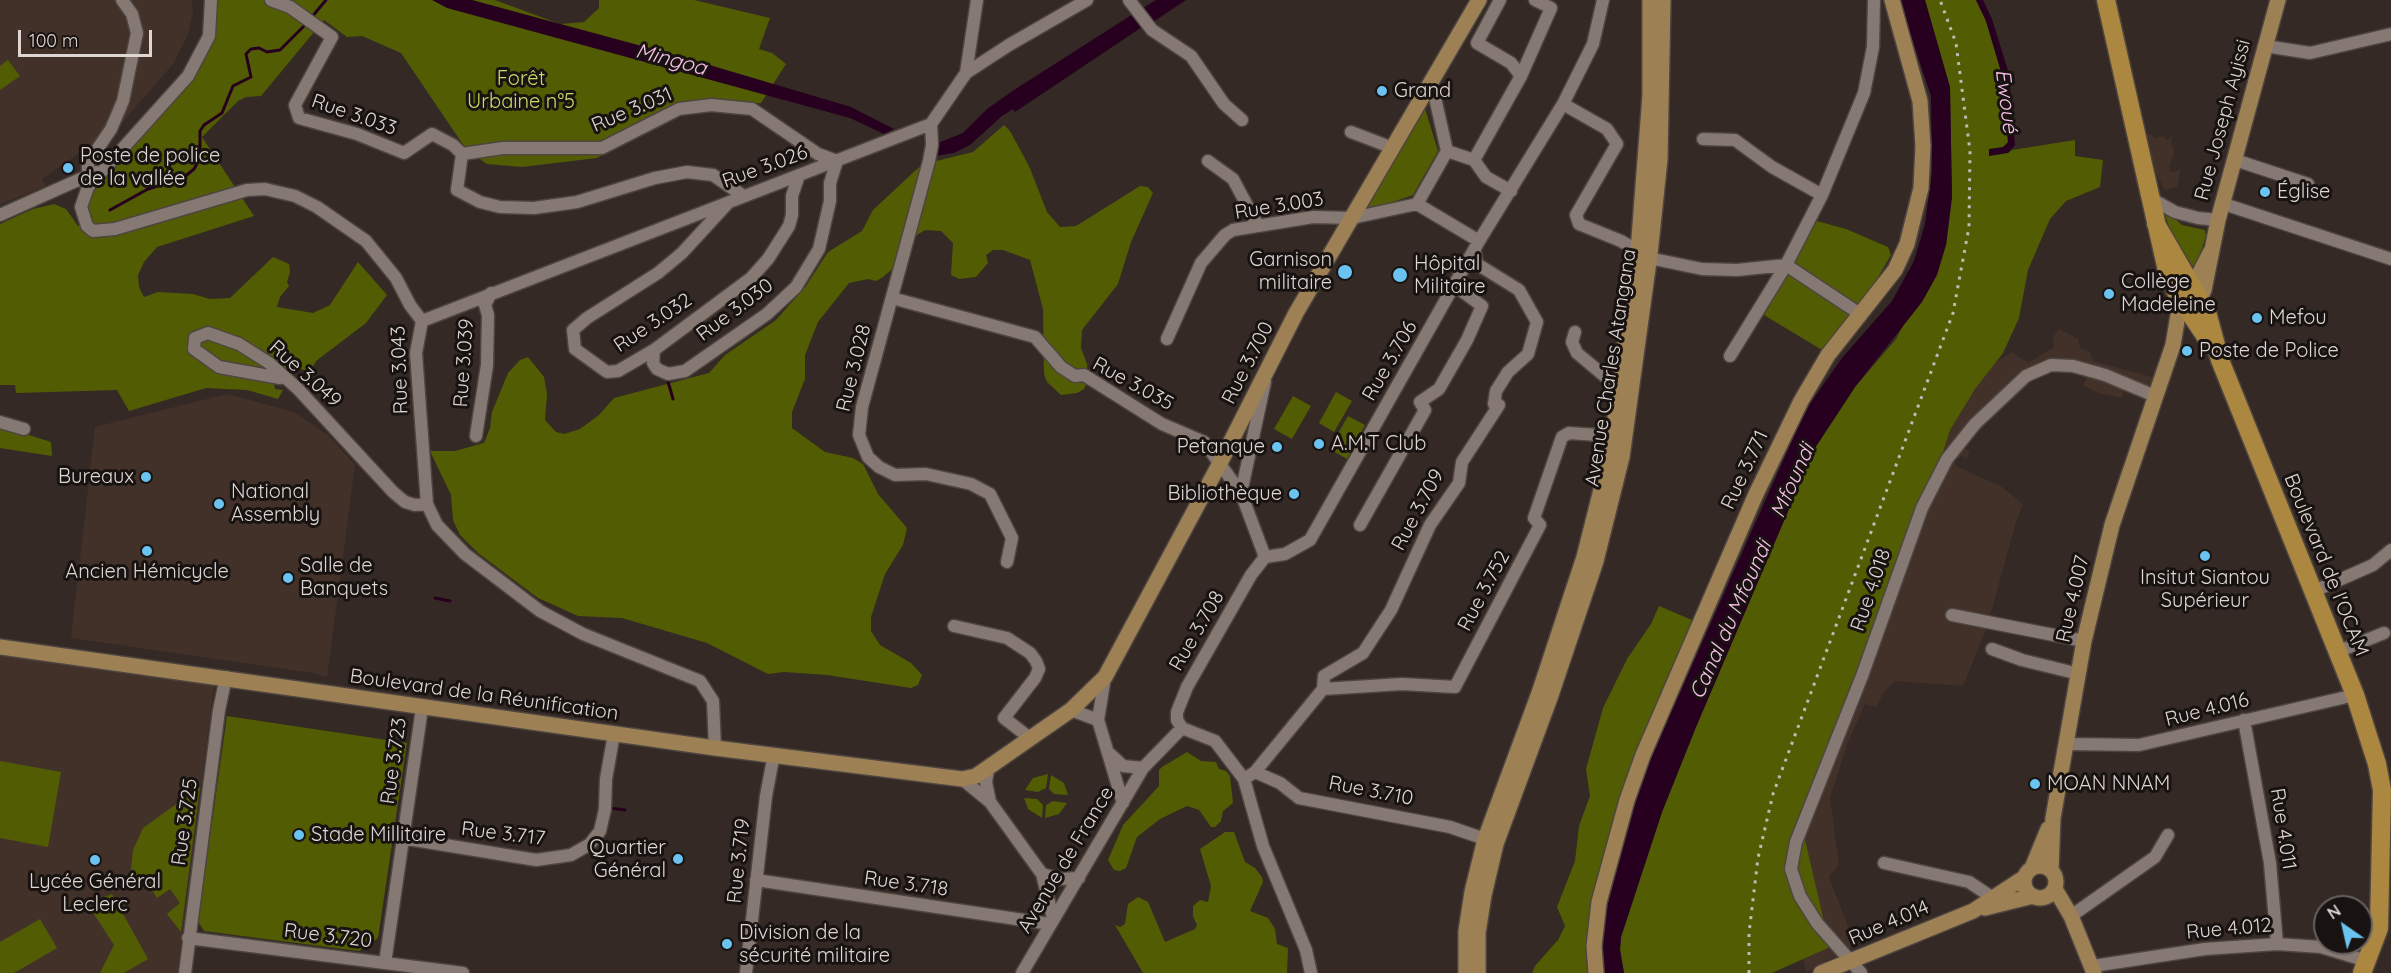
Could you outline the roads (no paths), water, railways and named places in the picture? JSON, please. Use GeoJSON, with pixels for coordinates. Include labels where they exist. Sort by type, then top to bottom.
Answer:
{"type":"FeatureCollection","features":[{"type":"Feature","properties":{"kind":"highway","name":"Boulevard de l'OCAM"},"geometry":{"type":"LineString","coordinates":[[2108,0],[2168,275],[2189,296],[2220,360],[2355,694],[2377,764],[2386,797],[2379,928]]}},
{"type":"Feature","properties":{"kind":"highway"},"geometry":{"type":"LineString","coordinates":[[2365,967],[2391,902]]}},
{"type":"Feature","properties":{"kind":"main road","name":"Rue 3.700"},"geometry":{"type":"LineString","coordinates":[[1071,710],[1105,677],[1267,374],[1296,313],[1479,0]]}},
{"type":"Feature","properties":{"kind":"main road","name":"Avenue Charles Atangana"},"geometry":{"type":"LineString","coordinates":[[1478,973],[1478,933],[1496,844],[1568,646],[1596,561],[1611,504],[1630,411],[1644,254],[1650,95],[1650,0]]}},
{"type":"Feature","properties":{"kind":"main road","name":"Avenue Charles Atangana"},"geometry":{"type":"LineString","coordinates":[[1466,973],[1466,931],[1472,891],[1485,840],[1539,693],[1584,557],[1612,436],[1660,159],[1663,0]]}},
{"type":"Feature","properties":{"kind":"main road","name":"Rue 3.771"},"geometry":{"type":"LineString","coordinates":[[1596,973],[1594,946],[1599,902],[1642,755],[1756,494],[1801,400],[1828,355],[1895,270],[1907,243],[1923,167],[1920,101],[1892,0]]}},
{"type":"Feature","properties":{"kind":"main road","name":"Rue Joseph Ayissi"},"geometry":{"type":"LineString","coordinates":[[2189,296],[2211,251],[2278,0]]}},
{"type":"Feature","properties":{"kind":"main road","name":"Rue 4.007"},"geometry":{"type":"LineString","coordinates":[[2051,870],[2053,818],[2068,744],[2084,641],[2112,525],[2189,296]]}},
{"type":"Feature","properties":{"kind":"main road","name":"Boulevard de la Réunification"},"geometry":{"type":"LineString","coordinates":[[0,647],[226,677],[311,693],[962,780]]}},
{"type":"Feature","properties":{"kind":"main road"},"geometry":{"type":"LineString","coordinates":[[962,780],[976,777],[988,770],[1071,710]]}},
{"type":"Feature","properties":{"kind":"main road"},"geometry":{"type":"LineString","coordinates":[[2053,818],[2029,872],[2025,888],[2044,894],[2073,920],[2094,970]]}},
{"type":"Feature","properties":{"kind":"main road"},"geometry":{"type":"LineString","coordinates":[[2042,866],[2051,870],[2056,879],[2044,894],[1973,911],[2029,872],[2042,866]]}},
{"type":"Feature","properties":{"kind":"main road","name":"Rue 4.014"},"geometry":{"type":"LineString","coordinates":[[1821,973],[1856,968],[1973,911]]}},
{"type":"Feature","properties":{"kind":"street"},"geometry":{"type":"LineString","coordinates":[[0,215],[94,173],[88,163],[111,129],[123,100],[137,33],[132,14],[122,0]]}},
{"type":"Feature","properties":{"kind":"street","name":"Rue 3.043"},"geometry":{"type":"LineString","coordinates":[[212,0],[209,36],[188,76],[170,100],[94,173],[81,207],[87,226],[93,231],[115,229],[247,190],[272,189],[295,196],[317,207],[366,241],[396,278],[410,305],[422,321],[416,353],[428,504],[431,515],[446,536],[540,611],[583,634],[700,681],[712,700],[714,748]]}},
{"type":"Feature","properties":{"kind":"street","name":"Rue 3.033"},"geometry":{"type":"LineString","coordinates":[[271,0],[290,7],[332,37],[295,105],[299,118],[357,134],[404,153],[432,134],[453,145],[462,154]]}},
{"type":"Feature","properties":{"kind":"street"},"geometry":{"type":"LineString","coordinates":[[932,124],[966,74],[1009,45],[1088,0]]}},
{"type":"Feature","properties":{"kind":"street"},"geometry":{"type":"LineString","coordinates":[[1500,0],[1477,43],[1511,63],[1521,76]]}},
{"type":"Feature","properties":{"kind":"street"},"geometry":{"type":"LineString","coordinates":[[1474,160],[1521,76],[1551,8],[1534,0]]}},
{"type":"Feature","properties":{"kind":"street","name":"Rue 3.706"},"geometry":{"type":"LineString","coordinates":[[1265,557],[1285,554],[1310,540],[1477,247],[1563,104],[1593,44],[1603,0]]}},
{"type":"Feature","properties":{"kind":"street"},"geometry":{"type":"LineString","coordinates":[[1730,356],[1786,265],[1822,195],[1864,93],[1873,47],[1874,0]]}},
{"type":"Feature","properties":{"kind":"street"},"geometry":{"type":"LineString","coordinates":[[966,74],[980,2]]}},
{"type":"Feature","properties":{"kind":"street"},"geometry":{"type":"LineString","coordinates":[[1133,5],[1152,30],[1191,56],[1224,104],[1242,120]]}},
{"type":"Feature","properties":{"kind":"street"},"geometry":{"type":"LineString","coordinates":[[2265,46],[2310,53],[2391,34]]}},
{"type":"Feature","properties":{"kind":"street"},"geometry":{"type":"LineString","coordinates":[[1431,80],[1447,151],[1417,204],[1477,247]]}},
{"type":"Feature","properties":{"kind":"street"},"geometry":{"type":"LineString","coordinates":[[1563,104],[1607,129],[1617,144],[1576,215],[1579,224],[1622,241],[1644,254],[1702,269],[1737,270],[1786,265],[1860,314]]}},
{"type":"Feature","properties":{"kind":"street","name":"Rue 3.031"},"geometry":{"type":"LineString","coordinates":[[462,154],[503,148],[602,148],[679,109],[711,105],[752,109],[818,154],[837,161]]}},
{"type":"Feature","properties":{"kind":"street","name":"Rue 3.026"},"geometry":{"type":"LineString","coordinates":[[422,321],[932,124]]}},
{"type":"Feature","properties":{"kind":"street","name":"Rue 3.028"},"geometry":{"type":"LineString","coordinates":[[932,124],[929,161],[862,407],[859,435],[867,457],[879,467],[895,475],[926,474],[971,484],[990,494],[1012,538],[1007,562]]}},
{"type":"Feature","properties":{"kind":"street"},"geometry":{"type":"LineString","coordinates":[[1351,132],[1393,148]]}},
{"type":"Feature","properties":{"kind":"street"},"geometry":{"type":"LineString","coordinates":[[1703,140],[1734,141],[1822,195]]}},
{"type":"Feature","properties":{"kind":"street"},"geometry":{"type":"LineString","coordinates":[[1447,151],[1474,160],[1486,177],[1511,191]]}},
{"type":"Feature","properties":{"kind":"street"},"geometry":{"type":"LineString","coordinates":[[462,154],[457,190],[480,202],[500,207],[534,208],[577,202],[655,178],[687,172],[713,175],[737,198]]}},
{"type":"Feature","properties":{"kind":"street"},"geometry":{"type":"LineString","coordinates":[[2235,160],[2308,184]]}},
{"type":"Feature","properties":{"kind":"street","name":"Rue 3.030"},"geometry":{"type":"LineString","coordinates":[[654,351],[653,363],[657,369],[668,374],[685,371],[767,314],[796,287],[819,249],[829,209],[830,183],[837,161]]}},
{"type":"Feature","properties":{"kind":"street"},"geometry":{"type":"LineString","coordinates":[[1208,161],[1233,179],[1258,226]]}},
{"type":"Feature","properties":{"kind":"street","name":"Rue 3.032"},"geometry":{"type":"LineString","coordinates":[[737,198],[682,253],[658,273],[587,318],[573,330],[575,349],[607,372],[618,371],[654,351],[760,270],[789,226],[792,215],[792,196],[799,175]]}},
{"type":"Feature","properties":{"kind":"street"},"geometry":{"type":"LineString","coordinates":[[2150,198],[2175,212],[2198,219],[2218,220]]}},
{"type":"Feature","properties":{"kind":"street","name":"Rue 3.003"},"geometry":{"type":"LineString","coordinates":[[1167,339],[1201,263],[1212,249],[1233,230],[1313,217],[1352,218],[1417,204]]}},
{"type":"Feature","properties":{"kind":"street"},"geometry":{"type":"LineString","coordinates":[[2224,204],[2391,260]]}},
{"type":"Feature","properties":{"kind":"street","name":"Rue 3.709"},"geometry":{"type":"LineString","coordinates":[[1250,776],[1323,689],[1324,676],[1363,653],[1391,610],[1430,525],[1459,483],[1462,462],[1499,405],[1494,404],[1496,391],[1508,372],[1528,354],[1537,322],[1519,290],[1477,264],[1477,247]]}},
{"type":"Feature","properties":{"kind":"street"},"geometry":{"type":"LineString","coordinates":[[1360,525],[1425,411],[1420,402],[1439,389],[1467,340],[1482,306],[1455,286]]}},
{"type":"Feature","properties":{"kind":"street","name":"Rue 3.039"},"geometry":{"type":"LineString","coordinates":[[476,436],[487,365],[488,324],[485,305],[491,293]]}},
{"type":"Feature","properties":{"kind":"street","name":"Rue 3.035"},"geometry":{"type":"LineString","coordinates":[[892,298],[1035,337],[1061,368],[1075,376],[1084,375],[1162,424],[1204,442],[1220,463]]}},
{"type":"Feature","properties":{"kind":"street"},"geometry":{"type":"LineString","coordinates":[[1575,332],[1572,342],[1577,353],[1620,389]]}},
{"type":"Feature","properties":{"kind":"street","name":"Rue 3.049"},"geometry":{"type":"LineString","coordinates":[[280,378],[219,367],[194,350],[195,338],[208,333],[238,344],[269,363],[298,389],[393,492],[405,502],[415,505],[428,504]]}},
{"type":"Feature","properties":{"kind":"street","name":"Rue 4.018"},"geometry":{"type":"LineString","coordinates":[[1856,968],[1817,923],[1794,883],[1791,869],[1796,842],[1862,676],[1922,508],[1947,459],[1975,424],[2026,376],[2051,365],[2087,369],[2155,396]]}},
{"type":"Feature","properties":{"kind":"street"},"geometry":{"type":"LineString","coordinates":[[1241,493],[1267,374]]}},
{"type":"Feature","properties":{"kind":"street"},"geometry":{"type":"LineString","coordinates":[[0,422],[24,429]]}},
{"type":"Feature","properties":{"kind":"street","name":"Rue 3.752"},"geometry":{"type":"LineString","coordinates":[[1323,689],[1402,684],[1455,687],[1540,525],[1534,518],[1562,437],[1569,433],[1612,436]]}},
{"type":"Feature","properties":{"kind":"street"},"geometry":{"type":"LineString","coordinates":[[1220,463],[1241,493],[1265,557]]}},
{"type":"Feature","properties":{"kind":"street"},"geometry":{"type":"LineString","coordinates":[[2312,592],[2373,565],[2391,550]]}},
{"type":"Feature","properties":{"kind":"street","name":"Rue 3.708"},"geometry":{"type":"LineString","coordinates":[[1182,728],[1177,720],[1177,712],[1187,687],[1251,575],[1265,557]]}},
{"type":"Feature","properties":{"kind":"street"},"geometry":{"type":"LineString","coordinates":[[1952,615],[2084,641]]}},
{"type":"Feature","properties":{"kind":"street"},"geometry":{"type":"LineString","coordinates":[[954,626],[1006,638],[1025,649],[1036,661],[1039,669],[1035,678],[1004,718],[1031,739]]}},
{"type":"Feature","properties":{"kind":"street"},"geometry":{"type":"LineString","coordinates":[[2337,652],[2385,633]]}},
{"type":"Feature","properties":{"kind":"street"},"geometry":{"type":"LineString","coordinates":[[1992,649],[2033,663],[2079,674]]}},
{"type":"Feature","properties":{"kind":"street","name":"Rue 3.725"},"geometry":{"type":"LineString","coordinates":[[185,973],[219,710],[226,677]]}},
{"type":"Feature","properties":{"kind":"street"},"geometry":{"type":"LineString","coordinates":[[1105,677],[1098,720],[1123,803]]}},
{"type":"Feature","properties":{"kind":"street","name":"Rue 4.016"},"geometry":{"type":"LineString","coordinates":[[2068,744],[2139,745],[2355,694]]}},
{"type":"Feature","properties":{"kind":"street","name":"Rue 3.723"},"geometry":{"type":"LineString","coordinates":[[385,963],[422,708]]}},
{"type":"Feature","properties":{"kind":"street"},"geometry":{"type":"LineString","coordinates":[[1071,710],[1098,720]]}},
{"type":"Feature","properties":{"kind":"street","name":"Rue 4.011"},"geometry":{"type":"LineString","coordinates":[[2244,720],[2266,840],[2277,944]]}},
{"type":"Feature","properties":{"kind":"street"},"geometry":{"type":"LineString","coordinates":[[1182,728],[1215,741],[1250,776],[1263,846],[1306,950],[1311,973]]}},
{"type":"Feature","properties":{"kind":"street","name":"Avenue de France"},"geometry":{"type":"LineString","coordinates":[[1022,973],[1143,768],[1182,728]]}},
{"type":"Feature","properties":{"kind":"street","name":"Rue 3.717"},"geometry":{"type":"LineString","coordinates":[[402,838],[536,860],[571,855],[591,844],[600,831],[606,809],[606,779],[614,734]]}},
{"type":"Feature","properties":{"kind":"street"},"geometry":{"type":"LineString","coordinates":[[1108,752],[1123,766],[1143,768]]}},
{"type":"Feature","properties":{"kind":"street","name":"Rue 3.719"},"geometry":{"type":"LineString","coordinates":[[746,973],[766,796],[774,754]]}},
{"type":"Feature","properties":{"kind":"street"},"geometry":{"type":"LineString","coordinates":[[988,770],[986,782],[990,802]]}},
{"type":"Feature","properties":{"kind":"street","name":"Rue 3.710"},"geometry":{"type":"LineString","coordinates":[[1250,776],[1280,783],[1299,798],[1450,827],[1485,840]]}},
{"type":"Feature","properties":{"kind":"street"},"geometry":{"type":"LineString","coordinates":[[962,780],[990,802],[1042,874],[1052,921]]}},
{"type":"Feature","properties":{"kind":"street"},"geometry":{"type":"LineString","coordinates":[[2073,920],[2155,857],[2168,835]]}},
{"type":"Feature","properties":{"kind":"street"},"geometry":{"type":"LineString","coordinates":[[1884,863],[1969,882],[1993,898]]}},
{"type":"Feature","properties":{"kind":"street"},"geometry":{"type":"LineString","coordinates":[[1042,874],[1060,879],[1080,878]]}},
{"type":"Feature","properties":{"kind":"street","name":"Rue 3.718"},"geometry":{"type":"LineString","coordinates":[[756,880],[1052,921]]}},
{"type":"Feature","properties":{"kind":"street","name":"Rue 3.720"},"geometry":{"type":"LineString","coordinates":[[188,938],[463,973]]}},
{"type":"Feature","properties":{"kind":"street","name":"Rue 4.012"},"geometry":{"type":"LineString","coordinates":[[2094,970],[2205,949],[2277,944],[2321,947],[2365,967]]}},
{"type":"Feature","properties":{"kind":"water","name":"Mingoa"},"geometry":{"type":"Polygon","coordinates":[[[432,0],[472,0],[686,58],[851,107],[894,129],[884,134],[850,118],[447,8],[432,0]]]}},
{"type":"Feature","properties":{"kind":"water"},"geometry":{"type":"Polygon","coordinates":[[[1156,0],[1186,0],[1153,22],[1143,8],[1156,0]]]}},
{"type":"Feature","properties":{"kind":"water"},"geometry":{"type":"Polygon","coordinates":[[[1899,0],[1925,0],[1950,87],[1952,197],[1946,245],[1937,275],[1922,302],[1855,387],[1815,448],[1662,812],[1621,937],[1620,950],[1624,973],[1601,973],[1601,934],[1622,843],[1649,762],[1809,405],[1842,358],[1892,301],[1914,261],[1925,224],[1932,172],[1931,96],[1899,0]]]}},
{"type":"Feature","properties":{"kind":"water","name":"Ewoué"},"geometry":{"type":"Polygon","coordinates":[[[1976,0],[1983,0],[1992,19],[2009,74],[2015,145],[2008,153],[1989,156],[1989,149],[2003,147],[2008,142],[2002,75],[1986,21],[1976,0]]]}},
{"type":"Feature","properties":{"kind":"water"},"geometry":{"type":"Polygon","coordinates":[[[1133,14],[1142,27],[1015,112],[1013,109],[1002,116],[970,145],[954,153],[936,156],[938,143],[963,133],[987,109],[1014,90],[1133,14]]]}},
{"type":"Feature","properties":{"kind":"waterway"},"geometry":{"type":"LineString","coordinates":[[311,18],[326,0]]}},
{"type":"Feature","properties":{"kind":"waterway"},"geometry":{"type":"LineString","coordinates":[[110,210],[148,189],[183,178],[194,169],[200,158],[200,131],[204,125],[222,113],[233,86],[251,77],[246,54],[251,49],[259,48],[267,52],[280,50],[307,23]]}},
{"type":"Feature","properties":{"kind":"waterway"},"geometry":{"type":"LineString","coordinates":[[667,378],[673,399]]}},
{"type":"Feature","properties":{"kind":"waterway"},"geometry":{"type":"LineString","coordinates":[[435,598],[450,601]]}},
{"type":"Feature","properties":{"kind":"waterway"},"geometry":{"type":"LineString","coordinates":[[609,808],[625,810]]}},
{"type":"Feature","properties":{"kind":"railway"},"geometry":{"type":"LineString","coordinates":[[1749,973],[1749,933],[1758,858],[1773,794],[1953,313],[1969,227],[1970,151],[1956,43],[1940,0]]}},
{"type":"Feature","properties":{"kind":"place","name":"Grand"},"geometry":{"type":"Point","coordinates":[1382,91]}},
{"type":"Feature","properties":{"kind":"place","name":"Poste de police de la vallée"},"geometry":{"type":"Point","coordinates":[68,168]}},
{"type":"Feature","properties":{"kind":"place","name":"Église"},"geometry":{"type":"Point","coordinates":[2265,192]}},
{"type":"Feature","properties":{"kind":"place","name":"Garnison militaire"},"geometry":{"type":"Point","coordinates":[1345,272]}},
{"type":"Feature","properties":{"kind":"place","name":"Hôpital Militaire"},"geometry":{"type":"Point","coordinates":[1400,275]}},
{"type":"Feature","properties":{"kind":"place","name":"Collège Madeleine"},"geometry":{"type":"Point","coordinates":[2109,294]}},
{"type":"Feature","properties":{"kind":"place","name":"Mefou"},"geometry":{"type":"Point","coordinates":[2257,318]}},
{"type":"Feature","properties":{"kind":"place","name":"Poste de Police"},"geometry":{"type":"Point","coordinates":[2187,351]}},
{"type":"Feature","properties":{"kind":"place","name":"A.M.T Club"},"geometry":{"type":"Point","coordinates":[1319,444]}},
{"type":"Feature","properties":{"kind":"place","name":"Petanque"},"geometry":{"type":"Point","coordinates":[1277,447]}},
{"type":"Feature","properties":{"kind":"place","name":"Bureaux"},"geometry":{"type":"Point","coordinates":[146,477]}},
{"type":"Feature","properties":{"kind":"place","name":"Bibliothèque"},"geometry":{"type":"Point","coordinates":[1294,494]}},
{"type":"Feature","properties":{"kind":"place","name":"National Assembly"},"geometry":{"type":"Point","coordinates":[219,504]}},
{"type":"Feature","properties":{"kind":"place","name":"Ancien Hémicycle"},"geometry":{"type":"Point","coordinates":[147,551]}},
{"type":"Feature","properties":{"kind":"place","name":"Insitut Siantou Supérieur"},"geometry":{"type":"Point","coordinates":[2205,556]}},
{"type":"Feature","properties":{"kind":"place","name":"Salle de Banquets"},"geometry":{"type":"Point","coordinates":[288,578]}},
{"type":"Feature","properties":{"kind":"place","name":"MOAN NNAM"},"geometry":{"type":"Point","coordinates":[2035,784]}},
{"type":"Feature","properties":{"kind":"place","name":"Stade Millitaire"},"geometry":{"type":"Point","coordinates":[299,835]}},
{"type":"Feature","properties":{"kind":"place","name":"Quartier Général"},"geometry":{"type":"Point","coordinates":[678,859]}},
{"type":"Feature","properties":{"kind":"place","name":"Lycée Général Leclerc"},"geometry":{"type":"Point","coordinates":[95,860]}},
{"type":"Feature","properties":{"kind":"place","name":"Division de la sécurité militaire"},"geometry":{"type":"Point","coordinates":[727,944]}},
{"type":"Feature","properties":{"kind":"park label","name":"Forêt Urbaine n°5"},"geometry":{"type":"Point","coordinates":[521,90]}},
{"type":"Feature","properties":{"kind":"water label","name":"Mfoundi"},"geometry":{"type":"Point","coordinates":[1793,481]}},
{"type":"Feature","properties":{"kind":"water label","name":"Canal du Mfoundi"},"geometry":{"type":"Point","coordinates":[1731,620]}}]}
